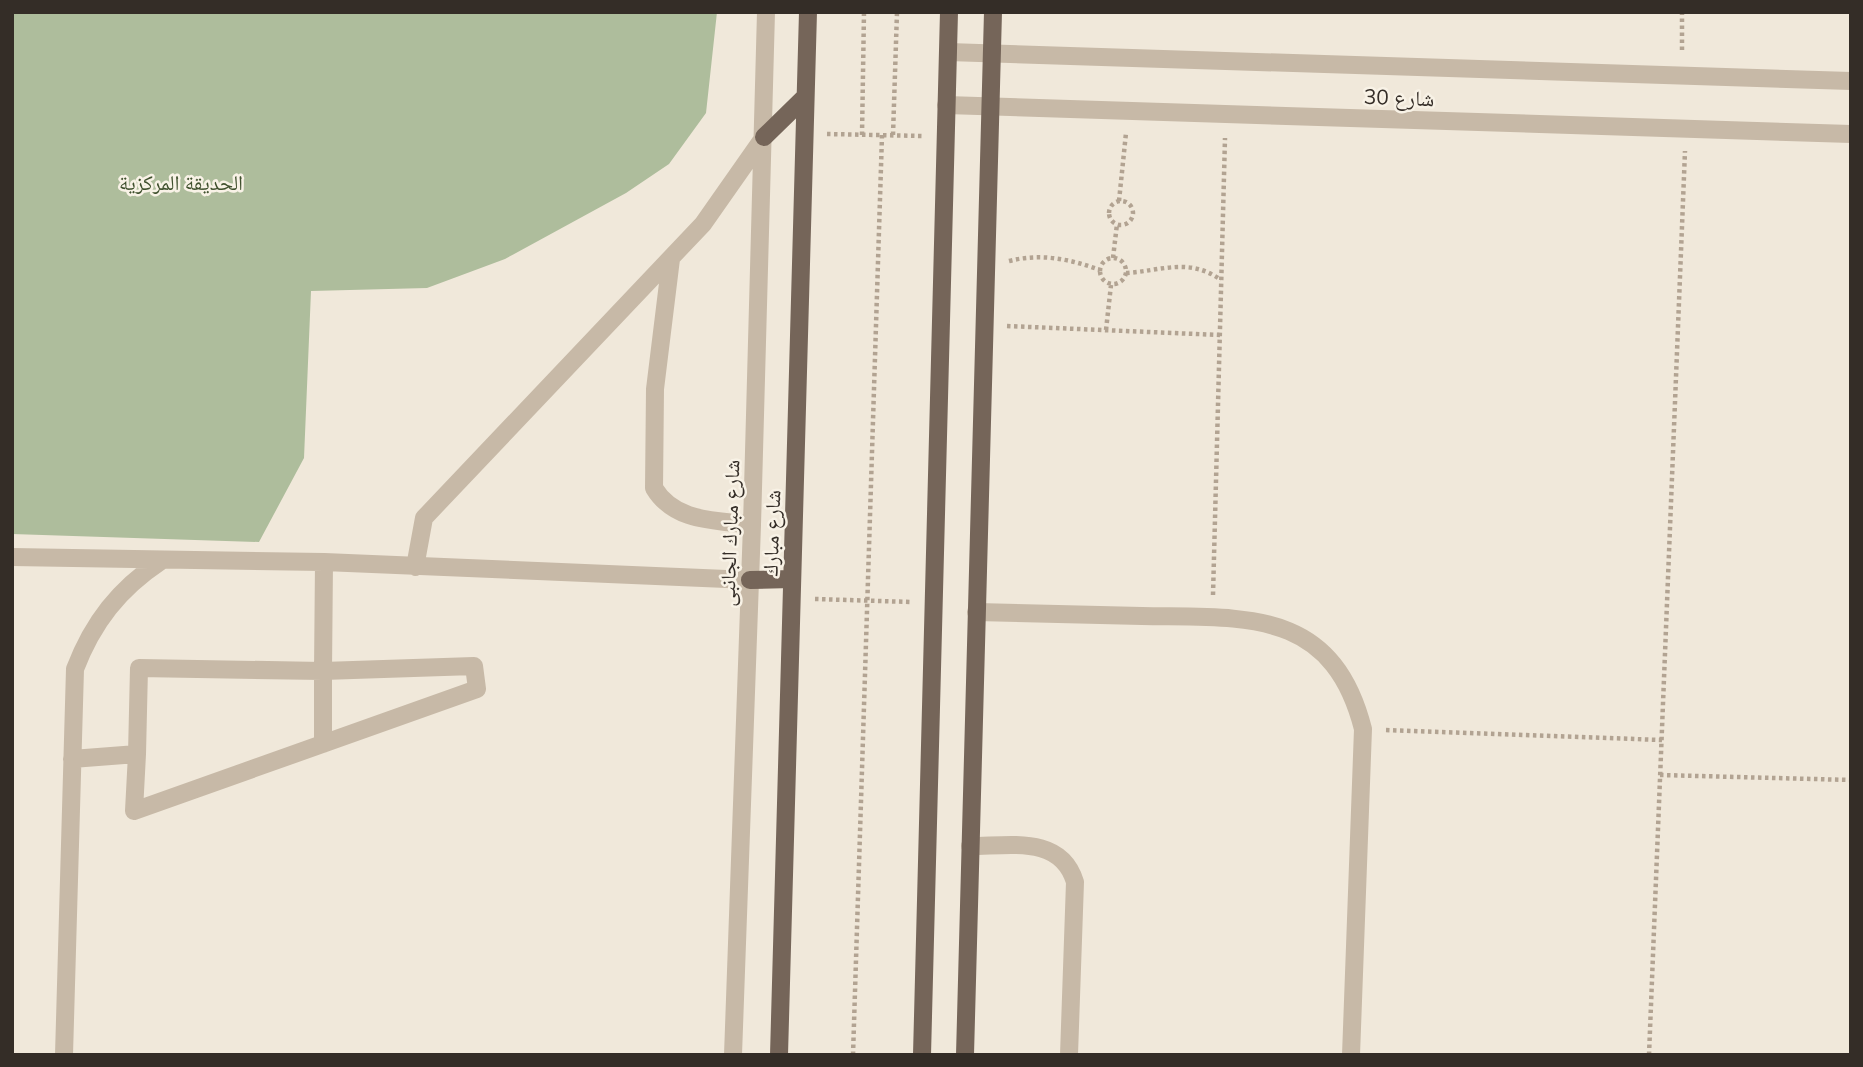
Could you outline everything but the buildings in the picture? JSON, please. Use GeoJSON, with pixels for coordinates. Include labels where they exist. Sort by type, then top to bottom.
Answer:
{"type":"FeatureCollection","features":[{"type":"Feature","properties":{"kind":"main road","name":"شارع مبارك"},"geometry":{"type":"LineString","coordinates":[[779,1055],[808,12]]}},
{"type":"Feature","properties":{"kind":"main road"},"geometry":{"type":"LineString","coordinates":[[922,1055],[949,12]]}},
{"type":"Feature","properties":{"kind":"main road"},"geometry":{"type":"LineString","coordinates":[[965,1055],[993,12]]}},
{"type":"Feature","properties":{"kind":"main road"},"geometry":{"type":"LineString","coordinates":[[764,137],[806,97]]}},
{"type":"Feature","properties":{"kind":"main road"},"geometry":{"type":"LineString","coordinates":[[750,580],[792,579]]}},
{"type":"Feature","properties":{"kind":"street","name":"شارع مبارك الجانبى"},"geometry":{"type":"LineString","coordinates":[[733,1055],[752,525],[766,12]]}},
{"type":"Feature","properties":{"kind":"street","name":"شارع 30"},"geometry":{"type":"LineString","coordinates":[[948,52],[1851,81]]}},
{"type":"Feature","properties":{"kind":"street","name":"شارع 30"},"geometry":{"type":"LineString","coordinates":[[946,105],[1851,134]]}},
{"type":"Feature","properties":{"kind":"street"},"geometry":{"type":"LineString","coordinates":[[415,567],[424,518],[703,224],[764,137]]}},
{"type":"Feature","properties":{"kind":"street"},"geometry":{"type":"LineString","coordinates":[[671,259],[655,389],[654,488],[672,509],[685,516],[752,525]]}},
{"type":"Feature","properties":{"kind":"street"},"geometry":{"type":"LineString","coordinates":[[12,557],[324,562],[750,580]]}},
{"type":"Feature","properties":{"kind":"street"},"geometry":{"type":"LineString","coordinates":[[64,1055],[75,669],[85,642],[117,596],[161,561]]}},
{"type":"Feature","properties":{"kind":"street"},"geometry":{"type":"LineString","coordinates":[[323,744],[324,562]]}},
{"type":"Feature","properties":{"kind":"street"},"geometry":{"type":"LineString","coordinates":[[976,612],[1213,617],[1263,621],[1304,638],[1337,668],[1349,687],[1363,729],[1351,1055]]}},
{"type":"Feature","properties":{"kind":"street"},"geometry":{"type":"LineString","coordinates":[[474,666],[477,688],[134,811],[139,668],[323,671],[474,666]]}},
{"type":"Feature","properties":{"kind":"street"},"geometry":{"type":"LineString","coordinates":[[72,759],[136,754]]}},
{"type":"Feature","properties":{"kind":"street"},"geometry":{"type":"LineString","coordinates":[[970,846],[1048,848],[1064,859],[1071,870],[1075,882],[1069,1055]]}},
{"type":"Feature","properties":{"kind":"path"},"geometry":{"type":"LineString","coordinates":[[862,135],[864,12]]}},
{"type":"Feature","properties":{"kind":"path"},"geometry":{"type":"LineString","coordinates":[[893,135],[897,12]]}},
{"type":"Feature","properties":{"kind":"path"},"geometry":{"type":"LineString","coordinates":[[1681,76],[1682,12]]}},
{"type":"Feature","properties":{"kind":"path"},"geometry":{"type":"LineString","coordinates":[[1114,258],[1116,224],[1109,215],[1110,208],[1119,201],[1128,111]]}},
{"type":"Feature","properties":{"kind":"path"},"geometry":{"type":"LineString","coordinates":[[1213,617],[1225,114]]}},
{"type":"Feature","properties":{"kind":"path"},"geometry":{"type":"LineString","coordinates":[[1649,1055],[1686,129]]}},
{"type":"Feature","properties":{"kind":"path"},"geometry":{"type":"LineString","coordinates":[[806,134],[945,136]]}},
{"type":"Feature","properties":{"kind":"path"},"geometry":{"type":"LineString","coordinates":[[853,1055],[881,135]]}},
{"type":"Feature","properties":{"kind":"path"},"geometry":{"type":"LineString","coordinates":[[1116,224],[1129,222],[1133,211],[1130,205],[1119,201]]}},
{"type":"Feature","properties":{"kind":"path"},"geometry":{"type":"LineString","coordinates":[[985,271],[1012,261],[1039,257],[1075,261],[1100,271],[1105,282],[1111,285],[1121,282],[1126,273]]}},
{"type":"Feature","properties":{"kind":"path"},"geometry":{"type":"LineString","coordinates":[[1100,271],[1105,262],[1114,258],[1121,260],[1126,273]]}},
{"type":"Feature","properties":{"kind":"path"},"geometry":{"type":"LineString","coordinates":[[1126,273],[1181,265],[1206,270],[1221,281]]}},
{"type":"Feature","properties":{"kind":"path"},"geometry":{"type":"LineString","coordinates":[[1106,330],[1111,285]]}},
{"type":"Feature","properties":{"kind":"path"},"geometry":{"type":"LineString","coordinates":[[984,325],[1220,335]]}},
{"type":"Feature","properties":{"kind":"path"},"geometry":{"type":"LineString","coordinates":[[792,598],[933,603]]}},
{"type":"Feature","properties":{"kind":"path"},"geometry":{"type":"LineString","coordinates":[[1363,729],[1662,740]]}},
{"type":"Feature","properties":{"kind":"path"},"geometry":{"type":"LineString","coordinates":[[1660,775],[1851,780]]}},
{"type":"Feature","properties":{"kind":"green space","name":"الحديقة المركزية"},"geometry":{"type":"Polygon","coordinates":[[[12,12],[717,12],[706,113],[669,164],[626,193],[505,259],[427,288],[311,291],[304,458],[259,542],[12,534],[12,12]]]}}]}
